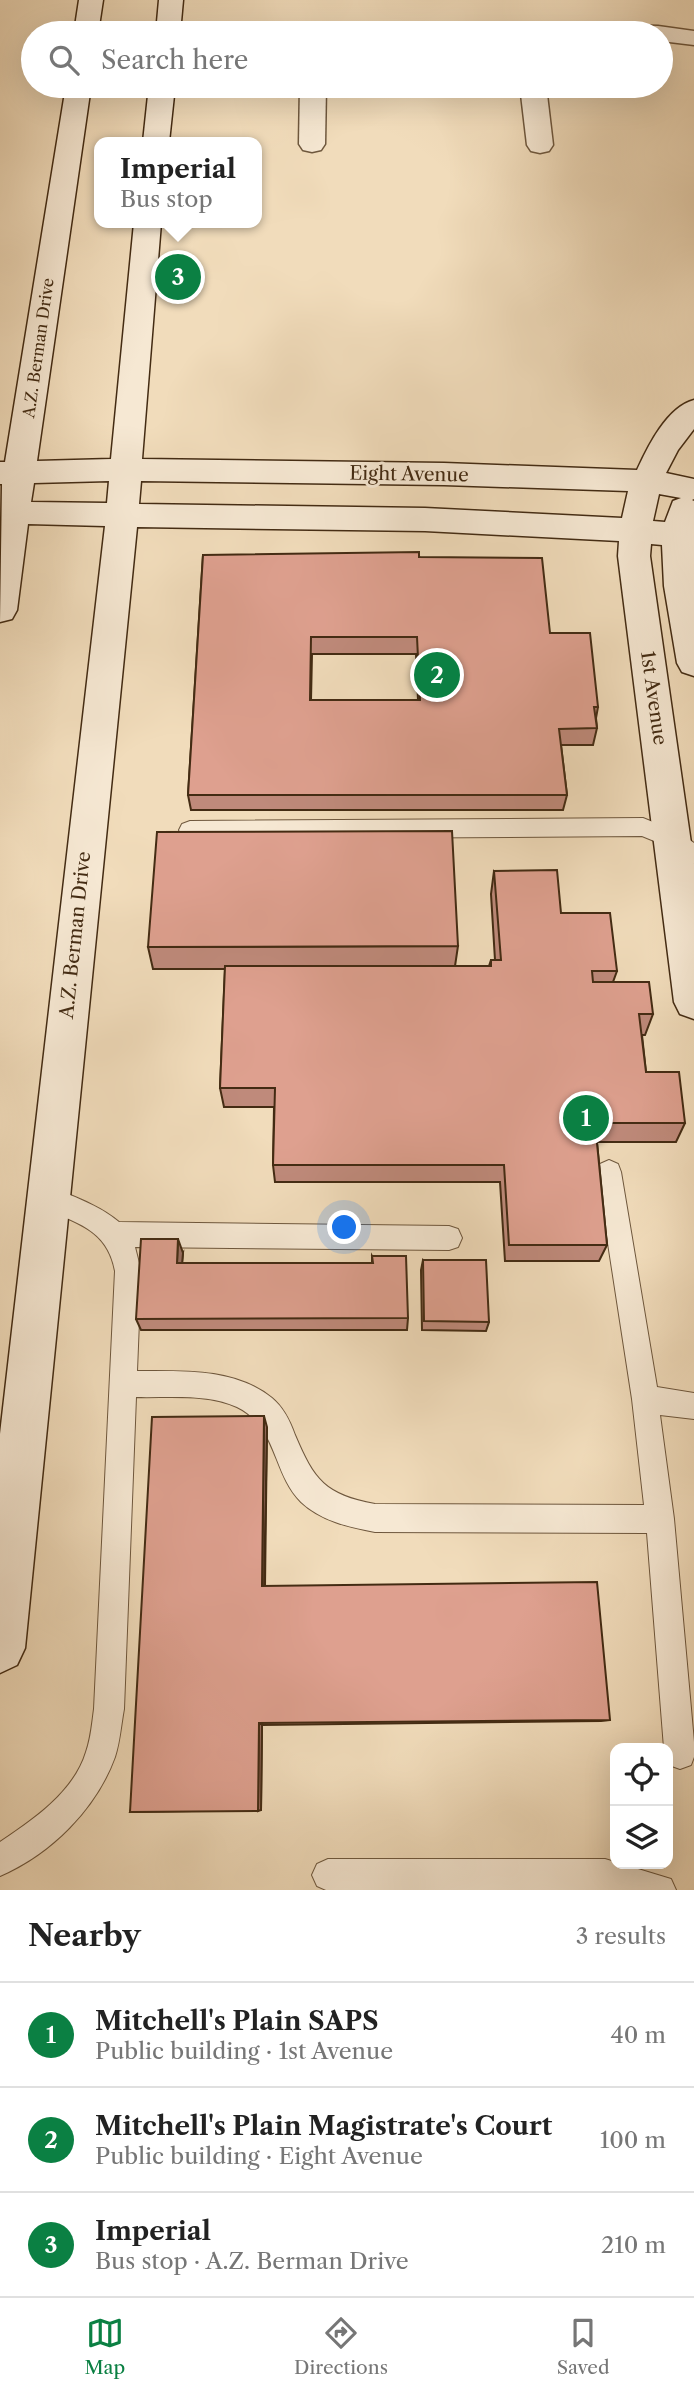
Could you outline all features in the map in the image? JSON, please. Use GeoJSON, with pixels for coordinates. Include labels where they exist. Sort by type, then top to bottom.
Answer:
{"type":"FeatureCollection","features":[{"type":"Feature","properties":{"kind":"street"},"geometry":{"type":"LineString","coordinates":[[88,21],[91,0]]}},
{"type":"Feature","properties":{"kind":"street"},"geometry":{"type":"LineString","coordinates":[[169,21],[172,0]]}},
{"type":"Feature","properties":{"kind":"street"},"geometry":{"type":"LineString","coordinates":[[673,35],[694,38]]}},
{"type":"Feature","properties":{"kind":"street","name":"A.Z. Berman Drive"},"geometry":{"type":"LineString","coordinates":[[0,610],[10,472],[76,98]]}},
{"type":"Feature","properties":{"kind":"street"},"geometry":{"type":"LineString","coordinates":[[157,137],[161,98]]}},
{"type":"Feature","properties":{"kind":"street"},"geometry":{"type":"LineString","coordinates":[[312,145],[313,98]]}},
{"type":"Feature","properties":{"kind":"street"},"geometry":{"type":"LineString","coordinates":[[534,98],[540,145]]}},
{"type":"Feature","properties":{"kind":"street","name":"A.Z. Berman Drive"},"geometry":{"type":"LineString","coordinates":[[0,1648],[122,514],[147,228]]}},
{"type":"Feature","properties":{"kind":"street","name":"1st Avenue"},"geometry":{"type":"LineString","coordinates":[[694,410],[666,443],[646,481],[635,530],[635,569],[683,847],[694,1002]]}},
{"type":"Feature","properties":{"kind":"street","name":"Eight Avenue"},"geometry":{"type":"LineString","coordinates":[[10,472],[126,470],[444,474],[646,481],[692,487]]}},
{"type":"Feature","properties":{"kind":"street"},"geometry":{"type":"LineString","coordinates":[[692,487],[679,535],[680,569],[694,663]]}},
{"type":"Feature","properties":{"kind":"street"},"geometry":{"type":"LineString","coordinates":[[8,512],[573,524],[679,535]]}},
{"type":"Feature","properties":{"kind":"lane"},"geometry":{"type":"LineString","coordinates":[[190,830],[643,827],[683,847]]}},
{"type":"Feature","properties":{"kind":"lane"},"geometry":{"type":"LineString","coordinates":[[609,1172],[645,1399],[660,1519],[680,1754]]}},
{"type":"Feature","properties":{"kind":"lane"},"geometry":{"type":"LineString","coordinates":[[0,1860],[36,1836],[71,1807],[88,1785],[100,1755],[109,1709],[128,1271],[122,1246],[114,1234],[48,1198]]}},
{"type":"Feature","properties":{"kind":"lane"},"geometry":{"type":"LineString","coordinates":[[114,1234],[450,1238]]}},
{"type":"Feature","properties":{"kind":"lane"},"geometry":{"type":"LineString","coordinates":[[124,1384],[212,1386],[257,1403],[279,1423],[302,1483],[320,1502],[347,1514],[375,1518],[660,1519]]}},
{"type":"Feature","properties":{"kind":"lane"},"geometry":{"type":"LineString","coordinates":[[645,1399],[694,1406]]}},
{"type":"Feature","properties":{"kind":"lane"},"geometry":{"type":"LineString","coordinates":[[328,1875],[605,1875],[660,1890]]}},
{"type":"Feature","properties":{"kind":"building"},"geometry":{"type":"Polygon","coordinates":[[[419,552],[419,557],[542,558],[550,633],[590,633],[598,707],[594,707],[597,728],[559,729],[567,795],[188,795],[203,555],[419,552]],[[311,637],[310,700],[420,700],[417,637],[311,637]]]}},
{"type":"Feature","properties":{"kind":"building"},"geometry":{"type":"Polygon","coordinates":[[[452,831],[458,946],[148,947],[157,832],[452,831]]]}},
{"type":"Feature","properties":{"kind":"building"},"geometry":{"type":"Polygon","coordinates":[[[557,870],[561,913],[610,913],[617,971],[592,971],[593,982],[649,982],[653,1014],[639,1014],[646,1072],[679,1072],[685,1123],[595,1123],[607,1245],[509,1245],[504,1165],[273,1165],[275,1088],[220,1088],[225,966],[491,966],[491,960],[501,960],[494,871],[557,870]]]}},
{"type":"Feature","properties":{"kind":"building"},"geometry":{"type":"Polygon","coordinates":[[[141,1239],[178,1239],[177,1263],[373,1263],[372,1256],[406,1256],[408,1318],[136,1319],[141,1239]]]}},
{"type":"Feature","properties":{"kind":"building"},"geometry":{"type":"Polygon","coordinates":[[[423,1260],[486,1260],[489,1322],[424,1321],[423,1260]]]}},
{"type":"Feature","properties":{"kind":"building"},"geometry":{"type":"Polygon","coordinates":[[[264,1416],[262,1586],[597,1582],[610,1720],[259,1723],[258,1811],[130,1812],[152,1417],[264,1416]]]}},
{"type":"Feature","properties":{"kind":"place","name":"Imperial"},"geometry":{"type":"Point","coordinates":[178,277]}},
{"type":"Feature","properties":{"kind":"place","name":"Mitchell's Plain Magistrate's Court"},"geometry":{"type":"Point","coordinates":[437,675]}},
{"type":"Feature","properties":{"kind":"place","name":"Mitchell's Plain SAPS"},"geometry":{"type":"Point","coordinates":[586,1118]}}]}
